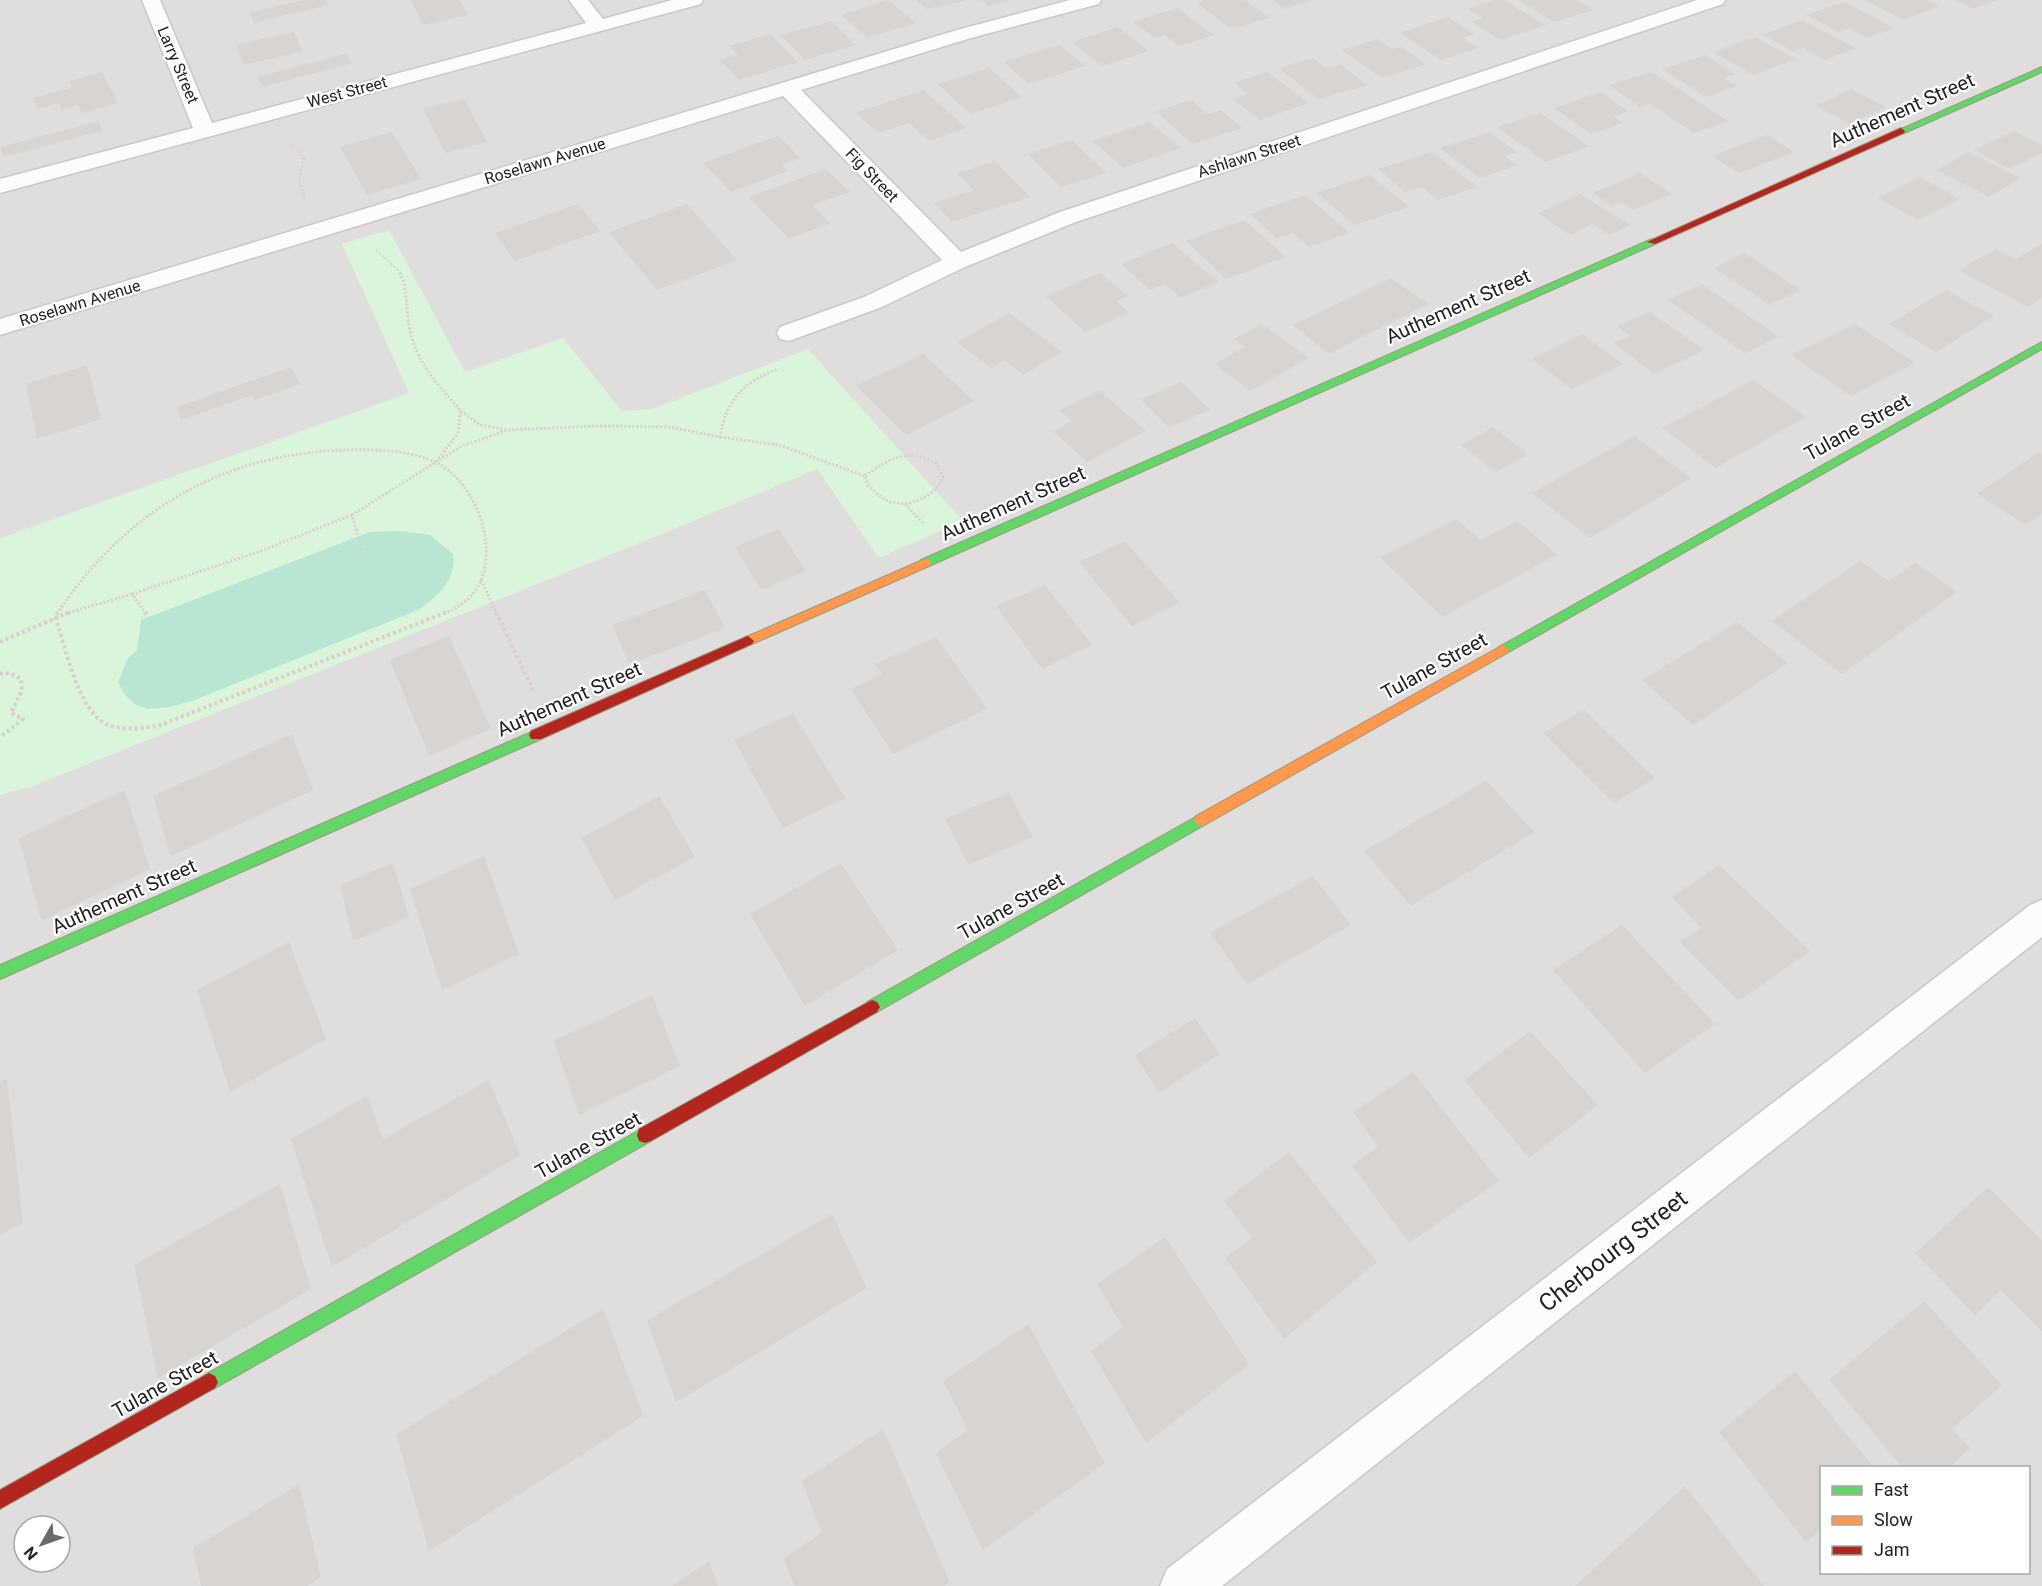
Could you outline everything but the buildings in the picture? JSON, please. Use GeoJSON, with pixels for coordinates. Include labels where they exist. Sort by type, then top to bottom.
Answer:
{"type":"FeatureCollection","features":[{"type":"Feature","properties":{"kind":"street","name":"Larry Street"},"geometry":{"type":"LineString","coordinates":[[151,0],[205,130]]}},
{"type":"Feature","properties":{"kind":"street"},"geometry":{"type":"LineString","coordinates":[[578,0],[598,25]]}},
{"type":"Feature","properties":{"kind":"street","name":"West Street"},"geometry":{"type":"LineString","coordinates":[[0,186],[694,0]]}},
{"type":"Feature","properties":{"kind":"street","name":"Roselawn Avenue"},"geometry":{"type":"LineString","coordinates":[[0,327],[964,34],[1092,0]]}},
{"type":"Feature","properties":{"kind":"street","name":"Ashlawn Street"},"geometry":{"type":"LineString","coordinates":[[789,333],[873,302],[957,262],[1068,217],[1716,0]]}},
{"type":"Feature","properties":{"kind":"street"},"geometry":{"type":"LineString","coordinates":[[1637,5],[1660,19]]}},
{"type":"Feature","properties":{"kind":"street","name":"Authement Street"},"geometry":{"type":"LineString","coordinates":[[0,972],[2042,69]]}},
{"type":"Feature","properties":{"kind":"street","name":"Fig Street"},"geometry":{"type":"LineString","coordinates":[[787,88],[957,262]]}},
{"type":"Feature","properties":{"kind":"street","name":"Tulane Street"},"geometry":{"type":"LineString","coordinates":[[0,1500],[2042,345]]}},
{"type":"Feature","properties":{"kind":"street","name":"Cherbourg Street"},"geometry":{"type":"LineString","coordinates":[[1184,1586],[2042,916]]}},
{"type":"Feature","properties":{"kind":"path"},"geometry":{"type":"LineString","coordinates":[[287,142],[303,154],[305,164],[298,184],[308,206],[393,260],[401,272],[410,304],[408,315],[410,329],[425,370],[461,411],[480,425],[508,430],[597,426],[670,427],[779,445],[829,465],[865,476],[896,456],[921,455],[939,463],[942,469],[941,482],[932,494],[905,504],[889,502],[868,485],[865,476]]}},
{"type":"Feature","properties":{"kind":"path"},"geometry":{"type":"LineString","coordinates":[[720,437],[722,418],[741,386],[785,366]]}},
{"type":"Feature","properties":{"kind":"path"},"geometry":{"type":"LineString","coordinates":[[436,462],[458,433],[461,411]]}},
{"type":"Feature","properties":{"kind":"path"},"geometry":{"type":"LineString","coordinates":[[0,642],[56,617],[258,552],[352,515],[398,489],[462,446],[508,430]]}},
{"type":"Feature","properties":{"kind":"path"},"geometry":{"type":"LineString","coordinates":[[364,449],[436,462],[449,470],[476,505],[484,532],[486,560],[481,580],[469,599],[429,621],[158,726],[135,729],[114,727],[98,719],[85,706],[56,617],[69,594],[96,562],[131,528],[167,502],[213,478],[260,460],[313,451],[364,449]]}},
{"type":"Feature","properties":{"kind":"path"},"geometry":{"type":"LineString","coordinates":[[905,504],[951,551]]}},
{"type":"Feature","properties":{"kind":"path"},"geometry":{"type":"LineString","coordinates":[[352,515],[362,550]]}},
{"type":"Feature","properties":{"kind":"path"},"geometry":{"type":"LineString","coordinates":[[481,580],[551,728]]}},
{"type":"Feature","properties":{"kind":"path"},"geometry":{"type":"LineString","coordinates":[[132,594],[148,617]]}},
{"type":"Feature","properties":{"kind":"path"},"geometry":{"type":"LineString","coordinates":[[0,674],[14,674],[21,678],[24,684],[20,697],[11,709],[11,713],[23,719],[0,737]]}},
{"type":"Feature","properties":{"kind":"shaded area"},"geometry":{"type":"Polygon","coordinates":[[[0,0],[2042,0],[2042,1586],[0,1586],[0,0]]]}},
{"type":"Feature","properties":{"kind":"green space"},"geometry":{"type":"Polygon","coordinates":[[[389,230],[465,372],[563,338],[622,411],[652,409],[808,349],[963,521],[879,558],[817,469],[672,530],[33,786],[0,795],[0,538],[409,393],[342,244],[389,230]]]}},
{"type":"Feature","properties":{"kind":"green space"},"geometry":{"type":"Polygon","coordinates":[[[399,531],[430,535],[453,554],[449,579],[432,599],[418,610],[192,701],[170,707],[148,709],[136,705],[125,695],[118,682],[128,658],[137,650],[141,620],[370,532],[399,531]]]}},
{"type":"Feature","properties":{"kind":"traffic: fast"},"geometry":{"type":"LineString","coordinates":[[1901,131],[2042,69]]}},
{"type":"Feature","properties":{"kind":"traffic: fast"},"geometry":{"type":"LineString","coordinates":[[925,563],[1652,242]]}},
{"type":"Feature","properties":{"kind":"traffic: fast"},"geometry":{"type":"LineString","coordinates":[[1503,650],[2042,345]]}},
{"type":"Feature","properties":{"kind":"traffic: fast"},"geometry":{"type":"LineString","coordinates":[[0,972],[536,735]]}},
{"type":"Feature","properties":{"kind":"traffic: fast"},"geometry":{"type":"LineString","coordinates":[[872,1007],[1201,820]]}},
{"type":"Feature","properties":{"kind":"traffic: fast"},"geometry":{"type":"LineString","coordinates":[[209,1382],[645,1135]]}},
{"type":"Feature","properties":{"kind":"traffic: slow"},"geometry":{"type":"LineString","coordinates":[[748,641],[925,563]]}},
{"type":"Feature","properties":{"kind":"traffic: slow"},"geometry":{"type":"LineString","coordinates":[[1201,820],[1503,650]]}},
{"type":"Feature","properties":{"kind":"traffic: jam"},"geometry":{"type":"LineString","coordinates":[[1652,242],[1901,131]]}},
{"type":"Feature","properties":{"kind":"traffic: jam"},"geometry":{"type":"LineString","coordinates":[[536,735],[748,641]]}},
{"type":"Feature","properties":{"kind":"traffic: jam"},"geometry":{"type":"LineString","coordinates":[[645,1135],[872,1007]]}},
{"type":"Feature","properties":{"kind":"traffic: jam"},"geometry":{"type":"LineString","coordinates":[[0,1500],[209,1382]]}}]}
